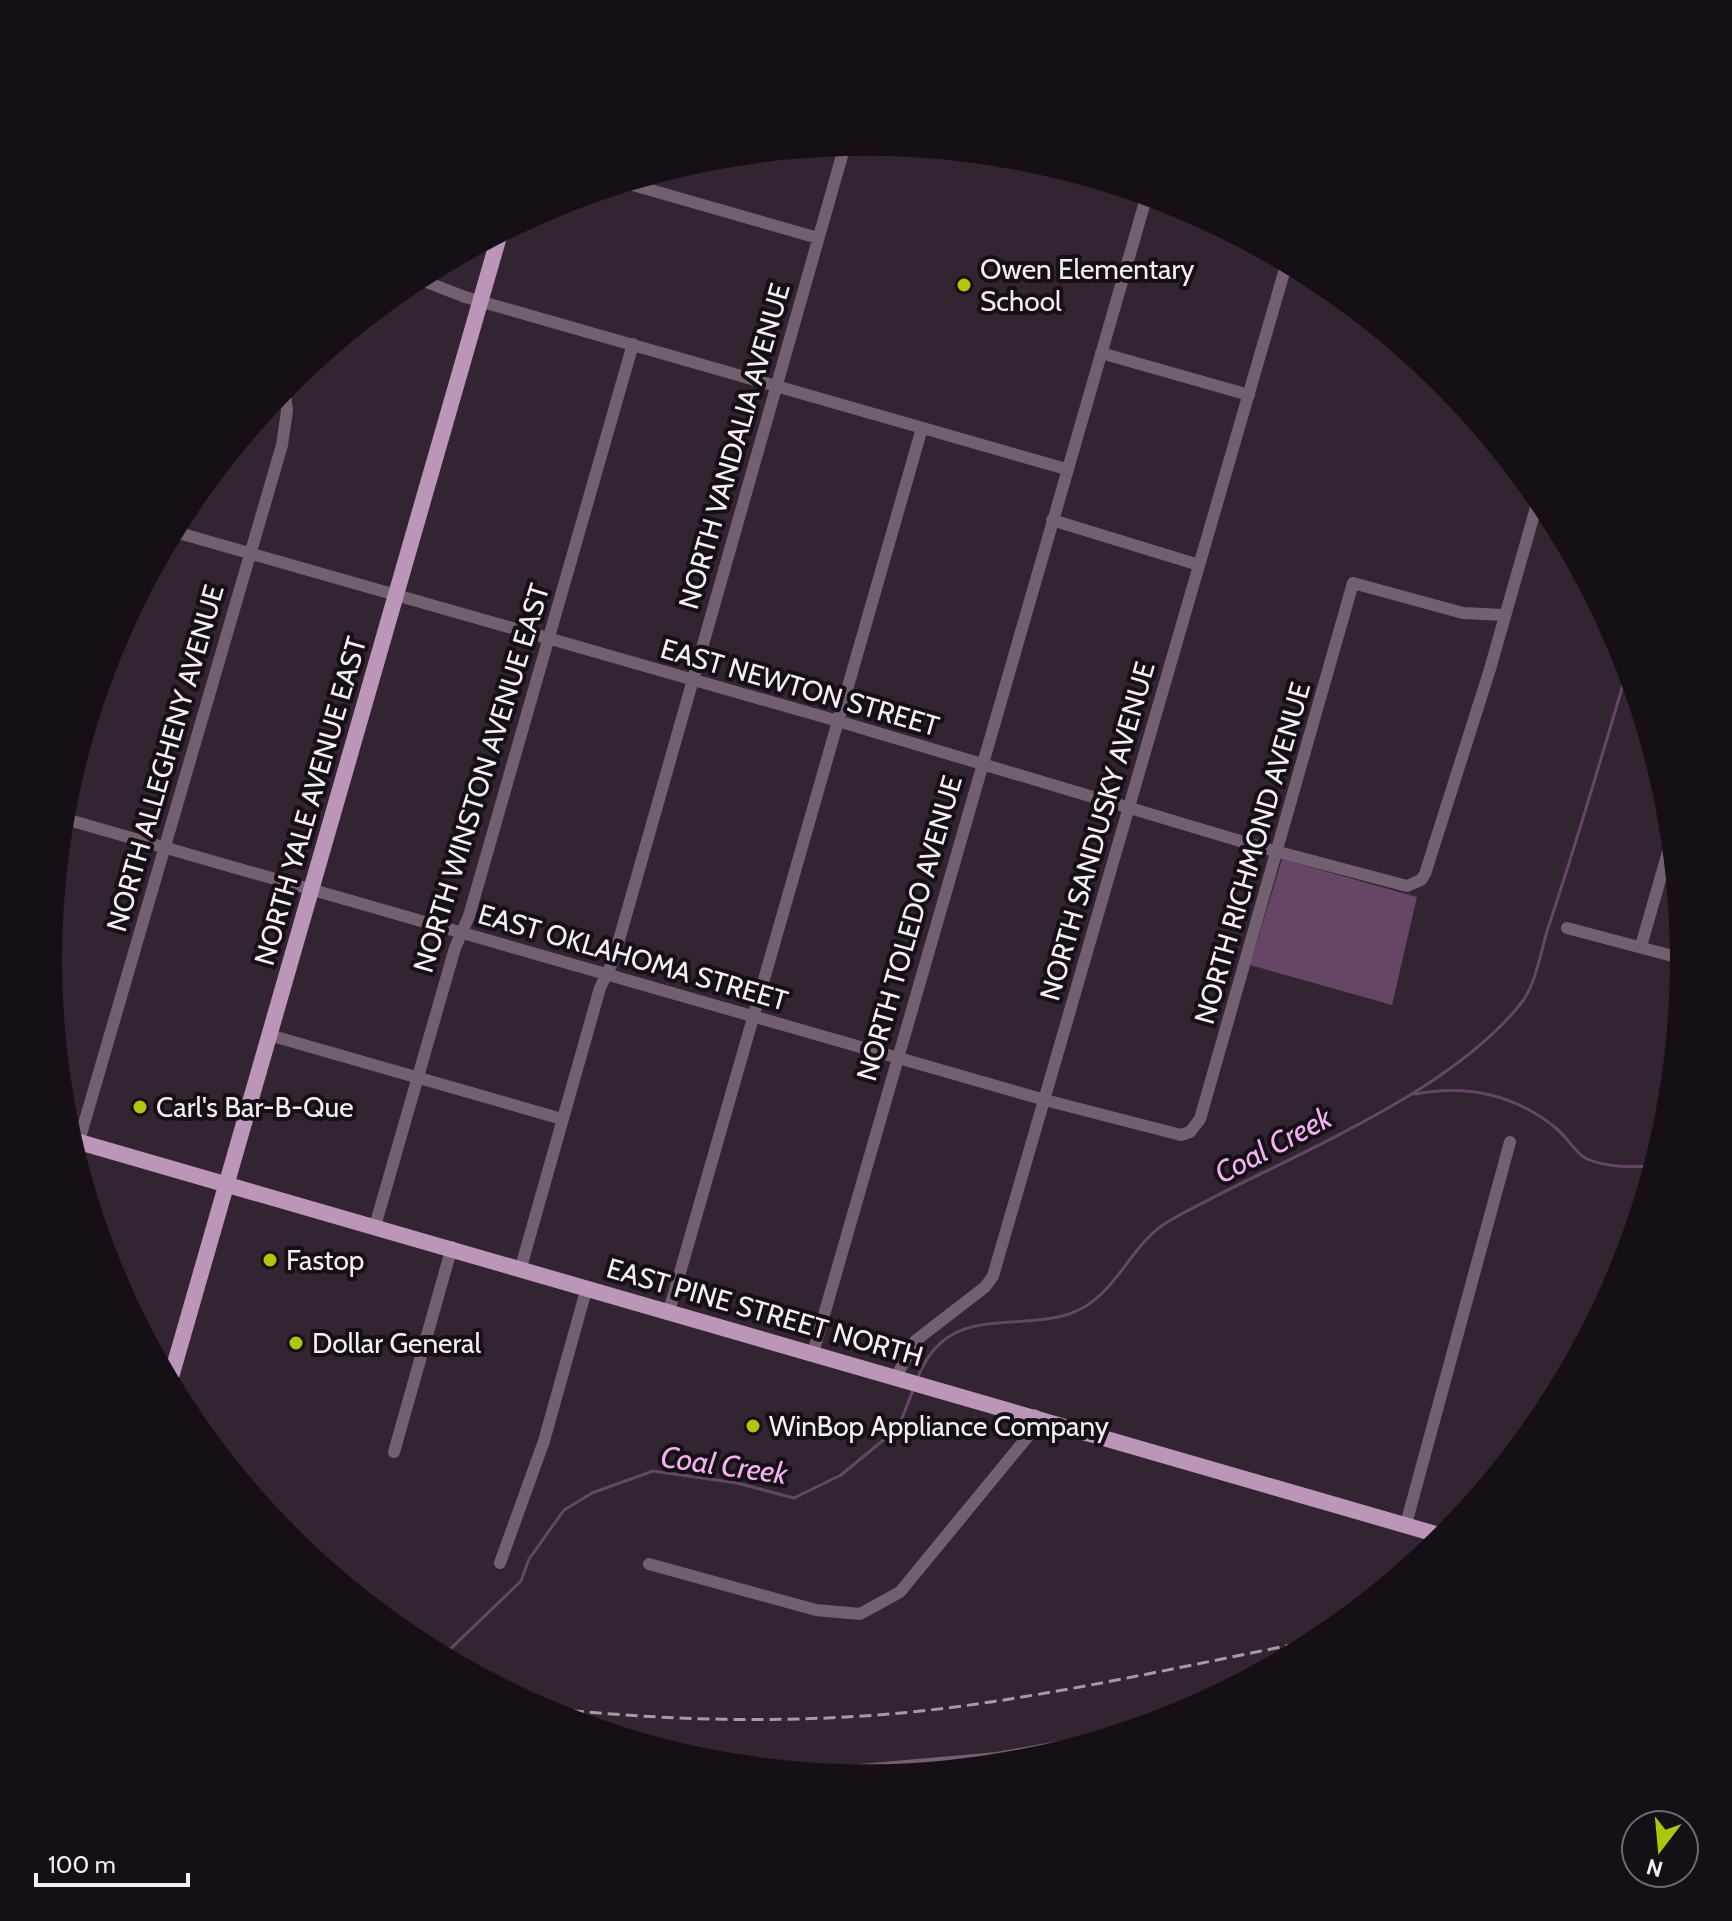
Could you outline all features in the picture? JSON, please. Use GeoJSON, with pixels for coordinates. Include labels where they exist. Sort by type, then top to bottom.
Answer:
{"type":"FeatureCollection","features":[{"type":"Feature","properties":{"kind":"main road","name":"NORTH YALE AVENUE EAST"},"geometry":{"type":"LineString","coordinates":[[174,1368],[496,247]]}},
{"type":"Feature","properties":{"kind":"main road","name":"EAST PINE STREET NORTH"},"geometry":{"type":"LineString","coordinates":[[83,1143],[1035,1415],[1431,1532]]}},
{"type":"Feature","properties":{"kind":"street","name":"NORTH VANDALIA AVENUE"},"geometry":{"type":"LineString","coordinates":[[521,1267],[778,386],[842,157]]}},
{"type":"Feature","properties":{"kind":"street"},"geometry":{"type":"LineString","coordinates":[[644,188],[818,238]]}},
{"type":"Feature","properties":{"kind":"street","name":"NORTH TOLEDO AVENUE"},"geometry":{"type":"LineString","coordinates":[[813,1353],[1144,206]]}},
{"type":"Feature","properties":{"kind":"street","name":"NORTH SANDUSKY AVENUE"},"geometry":{"type":"LineString","coordinates":[[899,1378],[915,1341],[985,1287],[993,1276],[1284,274]]}},
{"type":"Feature","properties":{"kind":"street"},"geometry":{"type":"LineString","coordinates":[[432,284],[480,301],[1066,469]]}},
{"type":"Feature","properties":{"kind":"street","name":"NORTH WINSTON AVENUE EAST"},"geometry":{"type":"LineString","coordinates":[[375,1226],[633,344]]}},
{"type":"Feature","properties":{"kind":"street"},"geometry":{"type":"LineString","coordinates":[[1101,353],[1249,395]]}},
{"type":"Feature","properties":{"kind":"street","name":"NORTH ALLEGHENY AVENUE"},"geometry":{"type":"LineString","coordinates":[[79,1125],[282,445],[286,404]]}},
{"type":"Feature","properties":{"kind":"street"},"geometry":{"type":"LineString","coordinates":[[669,1311],[922,428]]}},
{"type":"Feature","properties":{"kind":"street"},"geometry":{"type":"LineString","coordinates":[[1504,615],[1534,513]]}},
{"type":"Feature","properties":{"kind":"street"},"geometry":{"type":"LineString","coordinates":[[1052,520],[1199,565]]}},
{"type":"Feature","properties":{"kind":"street","name":"EAST NEWTON STREET"},"geometry":{"type":"LineString","coordinates":[[184,535],[1400,885],[1415,884],[1425,874],[1504,615]]}},
{"type":"Feature","properties":{"kind":"street","name":"NORTH RICHMOND AVENUE"},"geometry":{"type":"LineString","coordinates":[[1190,1132],[1200,1119],[1353,583],[1463,613],[1504,615]]}},
{"type":"Feature","properties":{"kind":"street","name":"EAST OKLAHOMA STREET"},"geometry":{"type":"LineString","coordinates":[[74,821],[1170,1135],[1190,1132]]}},
{"type":"Feature","properties":{"kind":"street"},"geometry":{"type":"LineString","coordinates":[[1641,946],[1664,866]]}},
{"type":"Feature","properties":{"kind":"street"},"geometry":{"type":"LineString","coordinates":[[1567,928],[1670,955]]}},
{"type":"Feature","properties":{"kind":"street"},"geometry":{"type":"LineString","coordinates":[[269,1035],[562,1119]]}},
{"type":"Feature","properties":{"kind":"street"},"geometry":{"type":"LineString","coordinates":[[1406,1524],[1510,1142]]}},
{"type":"Feature","properties":{"kind":"street"},"geometry":{"type":"LineString","coordinates":[[394,1452],[452,1247]]}},
{"type":"Feature","properties":{"kind":"street"},"geometry":{"type":"LineString","coordinates":[[500,1563],[544,1441],[587,1287]]}},
{"type":"Feature","properties":{"kind":"street"},"geometry":{"type":"LineString","coordinates":[[649,1564],[816,1610],[860,1614],[900,1592],[1029,1435],[1035,1415]]}},
{"type":"Feature","properties":{"kind":"shaded area"},"geometry":{"type":"Polygon","coordinates":[[[1282,859],[1417,897],[1392,1005],[1250,965],[1282,859]]]}},
{"type":"Feature","properties":{"kind":"waterway","name":"Coal Creek"},"geometry":{"type":"LineString","coordinates":[[918,1377],[931,1354],[946,1338],[964,1329],[984,1324],[1048,1319],[1085,1306],[1111,1284],[1143,1243],[1169,1221],[1405,1098],[1450,1069],[1489,1037],[1522,1002],[1531,986],[1622,688]]}},
{"type":"Feature","properties":{"kind":"waterway","name":"Coal Creek"},"geometry":{"type":"LineString","coordinates":[[1415,1094],[1472,1091],[1508,1100],[1541,1117],[1561,1132],[1587,1159],[1612,1165],[1644,1166]]}},
{"type":"Feature","properties":{"kind":"waterway","name":"Coal Creek"},"geometry":{"type":"LineString","coordinates":[[451,1649],[521,1581],[529,1559],[564,1510],[592,1493],[653,1471],[737,1483],[794,1498],[841,1475],[898,1428],[914,1388]]}},
{"type":"Feature","properties":{"kind":"railway"},"geometry":{"type":"LineString","coordinates":[[580,1711],[742,1720],[896,1713],[1041,1694],[1285,1646]]}},
{"type":"Feature","properties":{"kind":"place","name":"Owen Elementary School"},"geometry":{"type":"Point","coordinates":[964,285]}},
{"type":"Feature","properties":{"kind":"place","name":"Carl's Bar-B-Que"},"geometry":{"type":"Point","coordinates":[140,1107]}},
{"type":"Feature","properties":{"kind":"place","name":"Fastop"},"geometry":{"type":"Point","coordinates":[270,1260]}},
{"type":"Feature","properties":{"kind":"place","name":"Dollar General"},"geometry":{"type":"Point","coordinates":[296,1343]}},
{"type":"Feature","properties":{"kind":"place","name":"WinBop Appliance Company"},"geometry":{"type":"Point","coordinates":[753,1426]}}]}
